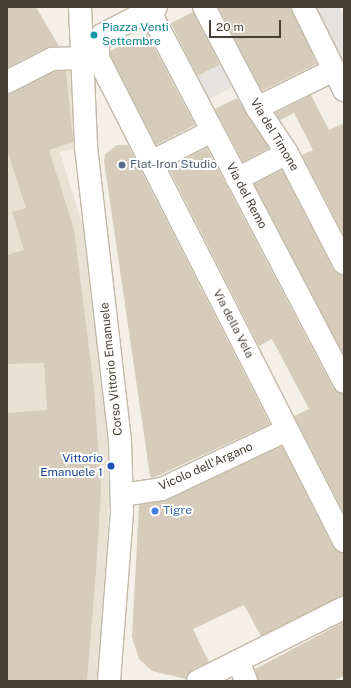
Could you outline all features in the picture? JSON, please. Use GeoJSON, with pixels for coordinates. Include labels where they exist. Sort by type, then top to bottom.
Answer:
{"type":"FeatureCollection","features":[{"type":"Feature","properties":{"kind":"street"},"geometry":{"type":"LineString","coordinates":[[80,7],[91,58]]}},
{"type":"Feature","properties":{"kind":"street"},"geometry":{"type":"LineString","coordinates":[[123,7],[152,9]]}},
{"type":"Feature","properties":{"kind":"street","name":"Via del Timone"},"geometry":{"type":"LineString","coordinates":[[204,7],[257,108],[287,153],[344,262]]}},
{"type":"Feature","properties":{"kind":"street"},"geometry":{"type":"LineString","coordinates":[[303,7],[344,90]]}},
{"type":"Feature","properties":{"kind":"street"},"geometry":{"type":"LineString","coordinates":[[91,58],[102,35],[152,9]]}},
{"type":"Feature","properties":{"kind":"street","name":"Via del Remo"},"geometry":{"type":"LineString","coordinates":[[152,9],[212,131],[344,382]]}},
{"type":"Feature","properties":{"kind":"street"},"geometry":{"type":"LineString","coordinates":[[7,82],[52,59],[91,58]]}},
{"type":"Feature","properties":{"kind":"street","name":"Via della Vela"},"geometry":{"type":"LineString","coordinates":[[91,58],[123,106],[344,541]]}},
{"type":"Feature","properties":{"kind":"street","name":"Corso Vittorio Emanuele"},"geometry":{"type":"LineString","coordinates":[[91,58],[85,113],[86,147],[116,386],[122,495],[109,681]]}},
{"type":"Feature","properties":{"kind":"street"},"geometry":{"type":"LineString","coordinates":[[257,108],[334,70]]}},
{"type":"Feature","properties":{"kind":"street"},"geometry":{"type":"LineString","coordinates":[[85,113],[92,102],[99,98],[110,98],[123,106]]}},
{"type":"Feature","properties":{"kind":"street"},"geometry":{"type":"LineString","coordinates":[[151,162],[212,131]]}},
{"type":"Feature","properties":{"kind":"street"},"geometry":{"type":"LineString","coordinates":[[237,179],[287,153]]}},
{"type":"Feature","properties":{"kind":"street","name":"Vicolo dell'Argano"},"geometry":{"type":"LineString","coordinates":[[122,495],[162,489],[287,430]]}},
{"type":"Feature","properties":{"kind":"street"},"geometry":{"type":"LineString","coordinates":[[198,681],[344,608]]}},
{"type":"Feature","properties":{"kind":"street"},"geometry":{"type":"LineString","coordinates":[[238,661],[246,681]]}},
{"type":"Feature","properties":{"kind":"shaded area"},"geometry":{"type":"Polygon","coordinates":[[[310,7],[339,7],[344,16],[344,75],[310,7]]]}},
{"type":"Feature","properties":{"kind":"shaded area"},"geometry":{"type":"Polygon","coordinates":[[[226,61],[238,84],[205,102],[192,79],[226,61]]]}},
{"type":"Feature","properties":{"kind":"shaded area"},"geometry":{"type":"Polygon","coordinates":[[[71,64],[79,148],[60,152],[83,227],[107,433],[109,495],[107,549],[97,681],[7,681],[7,82],[71,64]]]}},
{"type":"Feature","properties":{"kind":"building"},"geometry":{"type":"Polygon","coordinates":[[[7,7],[36,7],[59,46],[46,48],[7,68],[7,7]]]}},
{"type":"Feature","properties":{"kind":"building"},"geometry":{"type":"Polygon","coordinates":[[[218,7],[291,7],[317,64],[262,91],[218,7]]]}},
{"type":"Feature","properties":{"kind":"building"},"geometry":{"type":"Polygon","coordinates":[[[193,12],[220,65],[198,76],[171,23],[193,12]]]}},
{"type":"Feature","properties":{"kind":"building"},"geometry":{"type":"Polygon","coordinates":[[[147,34],[195,125],[156,145],[110,55],[110,51],[147,34]]]}},
{"type":"Feature","properties":{"kind":"building"},"geometry":{"type":"Polygon","coordinates":[[[55,71],[66,71],[73,142],[49,150],[74,229],[94,388],[101,491],[96,571],[87,681],[7,681],[7,413],[47,410],[44,363],[7,364],[7,255],[24,250],[12,212],[26,208],[7,150],[7,94],[55,71]]]}},
{"type":"Feature","properties":{"kind":"building"},"geometry":{"type":"Polygon","coordinates":[[[311,95],[329,130],[344,123],[344,236],[302,155],[313,150],[294,113],[280,120],[275,113],[311,95]]]}},
{"type":"Feature","properties":{"kind":"building"},"geometry":{"type":"Polygon","coordinates":[[[237,98],[269,148],[243,162],[215,109],[237,98]]]}},
{"type":"Feature","properties":{"kind":"building"},"geometry":{"type":"Polygon","coordinates":[[[117,145],[128,145],[270,424],[153,478],[150,476],[104,161],[105,154],[117,145]]]}},
{"type":"Feature","properties":{"kind":"building"},"geometry":{"type":"Polygon","coordinates":[[[207,148],[333,388],[344,394],[344,513],[294,416],[309,409],[272,339],[259,346],[168,167],[207,148]]]}},
{"type":"Feature","properties":{"kind":"building"},"geometry":{"type":"Polygon","coordinates":[[[282,170],[333,269],[344,275],[344,355],[254,184],[282,170]]]}},
{"type":"Feature","properties":{"kind":"building"},"geometry":{"type":"Polygon","coordinates":[[[282,446],[333,547],[344,553],[344,596],[261,636],[244,605],[193,629],[209,662],[192,670],[186,679],[152,671],[139,659],[132,637],[139,505],[167,500],[282,446]]]}},
{"type":"Feature","properties":{"kind":"building"},"geometry":{"type":"Polygon","coordinates":[[[344,622],[344,676],[333,681],[258,681],[255,669],[344,622]]]}},
{"type":"Feature","properties":{"kind":"place","name":"Piazza Venti Settembre"},"geometry":{"type":"Point","coordinates":[94,35]}},
{"type":"Feature","properties":{"kind":"place","name":"Flat-Iron Studio"},"geometry":{"type":"Point","coordinates":[122,165]}},
{"type":"Feature","properties":{"kind":"place","name":"Vittorio Emanuele 1"},"geometry":{"type":"Point","coordinates":[111,466]}},
{"type":"Feature","properties":{"kind":"place","name":"Tigre"},"geometry":{"type":"Point","coordinates":[155,511]}}]}
